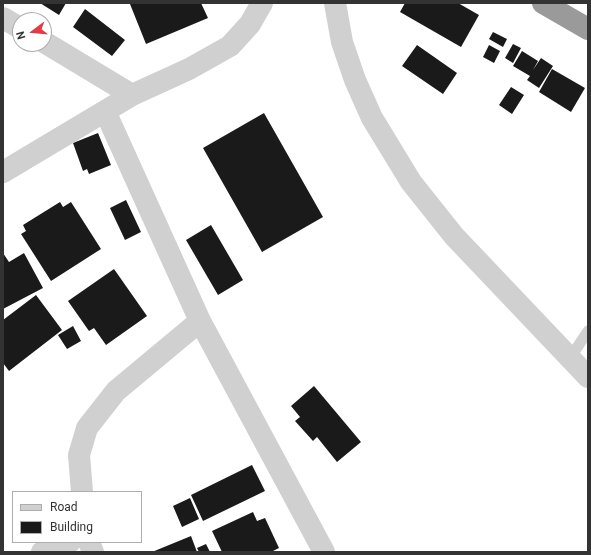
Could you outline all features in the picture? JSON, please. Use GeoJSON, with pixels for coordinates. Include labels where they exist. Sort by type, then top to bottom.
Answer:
{"type":"FeatureCollection","features":[{"type":"Feature","properties":{"kind":"highway"},"geometry":{"type":"LineString","coordinates":[[543,3],[588,29]]}},
{"type":"Feature","properties":{"kind":"street"},"geometry":{"type":"LineString","coordinates":[[3,172],[132,95],[190,69],[230,46],[250,24],[262,3]]}},
{"type":"Feature","properties":{"kind":"street"},"geometry":{"type":"LineString","coordinates":[[335,3],[342,42],[355,80],[372,118],[411,182],[454,236],[588,376]]}},
{"type":"Feature","properties":{"kind":"street"},"geometry":{"type":"LineString","coordinates":[[3,18],[12,23]]}},
{"type":"Feature","properties":{"kind":"street"},"geometry":{"type":"LineString","coordinates":[[52,47],[132,95]]}},
{"type":"Feature","properties":{"kind":"street"},"geometry":{"type":"LineString","coordinates":[[105,111],[200,321],[324,552]]}},
{"type":"Feature","properties":{"kind":"street"},"geometry":{"type":"LineString","coordinates":[[82,491],[79,455],[87,428],[116,391],[200,321]]}},
{"type":"Feature","properties":{"kind":"street"},"geometry":{"type":"LineString","coordinates":[[42,552],[67,543]]}},
{"type":"Feature","properties":{"kind":"lane"},"geometry":{"type":"LineString","coordinates":[[570,358],[588,331]]}},
{"type":"Feature","properties":{"kind":"building"},"geometry":{"type":"Polygon","coordinates":[[[40,3],[66,3],[59,15],[40,3]]]}},
{"type":"Feature","properties":{"kind":"building"},"geometry":{"type":"Polygon","coordinates":[[[201,3],[208,18],[146,44],[130,4],[201,3]]]}},
{"type":"Feature","properties":{"kind":"building"},"geometry":{"type":"Polygon","coordinates":[[[405,3],[458,3],[479,15],[461,47],[400,12],[405,3]]]}},
{"type":"Feature","properties":{"kind":"building"},"geometry":{"type":"Polygon","coordinates":[[[85,9],[125,40],[112,56],[73,27],[85,9]]]}},
{"type":"Feature","properties":{"kind":"building"},"geometry":{"type":"Polygon","coordinates":[[[493,32],[507,39],[503,47],[489,39],[493,32]]]}},
{"type":"Feature","properties":{"kind":"building"},"geometry":{"type":"Polygon","coordinates":[[[513,44],[521,48],[513,63],[505,58],[513,44]]]}},
{"type":"Feature","properties":{"kind":"building"},"geometry":{"type":"Polygon","coordinates":[[[417,45],[457,73],[443,94],[402,66],[417,45]]]}},
{"type":"Feature","properties":{"kind":"building"},"geometry":{"type":"Polygon","coordinates":[[[489,45],[500,51],[494,63],[483,57],[489,45]]]}},
{"type":"Feature","properties":{"kind":"building"},"geometry":{"type":"Polygon","coordinates":[[[522,51],[538,61],[533,70],[541,58],[553,66],[539,88],[527,80],[530,76],[513,66],[522,51]]]}},
{"type":"Feature","properties":{"kind":"building"},"geometry":{"type":"Polygon","coordinates":[[[552,69],[585,88],[571,112],[539,92],[552,69]]]}},
{"type":"Feature","properties":{"kind":"building"},"geometry":{"type":"Polygon","coordinates":[[[511,87],[524,95],[512,114],[499,105],[511,87]]]}},
{"type":"Feature","properties":{"kind":"building"},"geometry":{"type":"Polygon","coordinates":[[[264,113],[323,217],[262,252],[203,148],[264,113]]]}},
{"type":"Feature","properties":{"kind":"building"},"geometry":{"type":"Polygon","coordinates":[[[98,133],[111,165],[89,174],[87,169],[83,171],[73,143],[98,133]]]}},
{"type":"Feature","properties":{"kind":"building"},"geometry":{"type":"Polygon","coordinates":[[[126,200],[141,232],[125,240],[110,208],[126,200]]]}},
{"type":"Feature","properties":{"kind":"building"},"geometry":{"type":"Polygon","coordinates":[[[60,202],[63,207],[71,202],[101,249],[51,281],[21,234],[26,231],[23,225],[60,202]]]}},
{"type":"Feature","properties":{"kind":"building"},"geometry":{"type":"Polygon","coordinates":[[[211,225],[243,280],[218,295],[186,240],[211,225]]]}},
{"type":"Feature","properties":{"kind":"building"},"geometry":{"type":"Polygon","coordinates":[[[3,253],[9,262],[24,253],[43,288],[3,309],[3,253]]]}},
{"type":"Feature","properties":{"kind":"building"},"geometry":{"type":"Polygon","coordinates":[[[114,269],[147,316],[106,345],[94,328],[89,331],[68,301],[114,269]]]}},
{"type":"Feature","properties":{"kind":"building"},"geometry":{"type":"Polygon","coordinates":[[[36,295],[62,330],[9,371],[3,363],[3,320],[36,295]]]}},
{"type":"Feature","properties":{"kind":"building"},"geometry":{"type":"Polygon","coordinates":[[[73,326],[81,341],[67,349],[58,335],[73,326]]]}},
{"type":"Feature","properties":{"kind":"building"},"geometry":{"type":"Polygon","coordinates":[[[314,386],[361,442],[337,462],[317,437],[313,441],[295,421],[300,417],[291,406],[314,386]]]}},
{"type":"Feature","properties":{"kind":"building"},"geometry":{"type":"Polygon","coordinates":[[[252,465],[265,491],[203,521],[191,495],[252,465]]]}},
{"type":"Feature","properties":{"kind":"building"},"geometry":{"type":"Polygon","coordinates":[[[190,498],[199,519],[182,527],[173,506],[190,498]]]}},
{"type":"Feature","properties":{"kind":"building"},"geometry":{"type":"Polygon","coordinates":[[[253,512],[257,521],[265,518],[279,548],[271,552],[222,552],[212,531],[253,512]]]}},
{"type":"Feature","properties":{"kind":"building"},"geometry":{"type":"Polygon","coordinates":[[[191,536],[197,552],[152,552],[191,536]]]}},
{"type":"Feature","properties":{"kind":"building"},"geometry":{"type":"Polygon","coordinates":[[[206,544],[210,552],[199,552],[197,548],[206,544]]]}}]}
